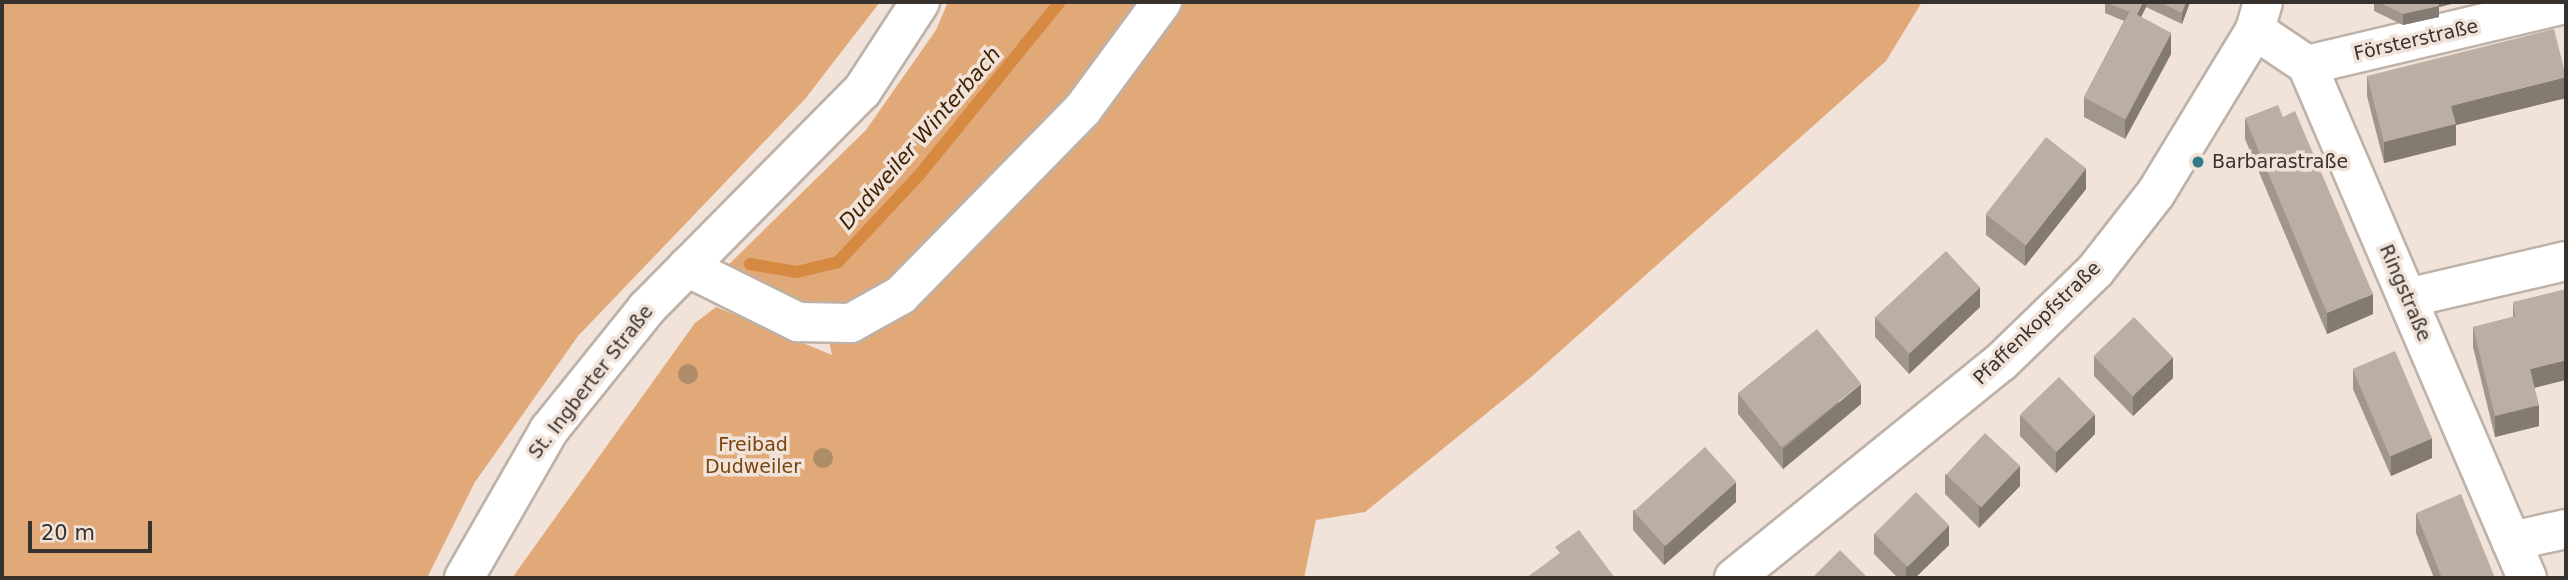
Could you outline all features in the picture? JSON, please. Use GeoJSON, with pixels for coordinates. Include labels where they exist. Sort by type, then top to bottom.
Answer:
{"type":"FeatureCollection","features":[{"type":"Feature","properties":{"kind":"street","name":"St. Ingberter Straße"},"geometry":{"type":"LineString","coordinates":[[464,578],[549,430],[687,267],[862,91],[919,2]]}},
{"type":"Feature","properties":{"kind":"street"},"geometry":{"type":"LineString","coordinates":[[687,267],[798,322],[852,323],[901,295],[1083,108],[1163,2]]}},
{"type":"Feature","properties":{"kind":"street","name":"Försterstraße"},"geometry":{"type":"LineString","coordinates":[[2307,65],[2566,4]]}},
{"type":"Feature","properties":{"kind":"street"},"geometry":{"type":"LineString","coordinates":[[2259,16],[2307,65]]}},
{"type":"Feature","properties":{"kind":"street","name":"Pfaffenkopfstraße"},"geometry":{"type":"LineString","coordinates":[[1734,578],[2001,362],[2095,271],[2156,192],[2259,16]]}},
{"type":"Feature","properties":{"kind":"street","name":"Ringstraße"},"geometry":{"type":"LineString","coordinates":[[2307,65],[2527,578]]}},
{"type":"Feature","properties":{"kind":"street"},"geometry":{"type":"LineString","coordinates":[[2407,298],[2566,261]]}},
{"type":"Feature","properties":{"kind":"street"},"geometry":{"type":"LineString","coordinates":[[2511,541],[2566,529]]}},
{"type":"Feature","properties":{"kind":"green space"},"geometry":{"type":"Polygon","coordinates":[[[2,2],[880,2],[805,99],[578,336],[475,482],[427,578],[2,578],[2,2]]]}},
{"type":"Feature","properties":{"kind":"green space","name":"Freibad Dudweiler"},"geometry":{"type":"Polygon","coordinates":[[[948,2],[1922,2],[1886,61],[1530,378],[1365,512],[1316,520],[1304,578],[512,578],[695,323],[716,307],[832,355],[823,313],[722,271],[866,130],[936,30],[948,2]]]}},
{"type":"Feature","properties":{"kind":"building"},"geometry":{"type":"Polygon","coordinates":[[[2105,2],[2143,2],[2137,15],[2105,2]]]}},
{"type":"Feature","properties":{"kind":"building"},"geometry":{"type":"Polygon","coordinates":[[[2159,2],[2186,2],[2182,13],[2159,2]]]}},
{"type":"Feature","properties":{"kind":"building"},"geometry":{"type":"Polygon","coordinates":[[[2378,2],[2438,2],[2439,6],[2403,14],[2378,2]]]}},
{"type":"Feature","properties":{"kind":"building"},"geometry":{"type":"Polygon","coordinates":[[[2130,11],[2171,33],[2125,120],[2084,98],[2130,11]]]}},
{"type":"Feature","properties":{"kind":"building"},"geometry":{"type":"Polygon","coordinates":[[[2554,29],[2566,77],[2451,106],[2456,124],[2384,142],[2367,76],[2554,29]]]}},
{"type":"Feature","properties":{"kind":"building"},"geometry":{"type":"Polygon","coordinates":[[[2278,105],[2283,117],[2295,111],[2373,294],[2327,313],[2245,118],[2278,105]]]}},
{"type":"Feature","properties":{"kind":"building"},"geometry":{"type":"Polygon","coordinates":[[[2046,137],[2086,168],[2026,246],[1986,214],[2046,137]]]}},
{"type":"Feature","properties":{"kind":"building"},"geometry":{"type":"Polygon","coordinates":[[[1946,251],[1980,288],[1909,354],[1875,317],[1946,251]]]}},
{"type":"Feature","properties":{"kind":"building"},"geometry":{"type":"Polygon","coordinates":[[[2566,289],[2566,360],[2530,369],[2539,405],[2495,416],[2473,327],[2516,316],[2513,302],[2566,289]]]}},
{"type":"Feature","properties":{"kind":"building"},"geometry":{"type":"Polygon","coordinates":[[[2134,317],[2173,357],[2133,396],[2094,356],[2134,317]]]}},
{"type":"Feature","properties":{"kind":"building"},"geometry":{"type":"Polygon","coordinates":[[[1817,329],[1861,383],[1782,448],[1738,393],[1817,329]]]}},
{"type":"Feature","properties":{"kind":"building"},"geometry":{"type":"Polygon","coordinates":[[[2395,351],[2432,438],[2390,456],[2353,369],[2395,351]]]}},
{"type":"Feature","properties":{"kind":"building"},"geometry":{"type":"Polygon","coordinates":[[[2059,377],[2095,414],[2056,452],[2020,415],[2059,377]]]}},
{"type":"Feature","properties":{"kind":"building"},"geometry":{"type":"Polygon","coordinates":[[[1985,433],[2020,466],[1981,507],[1946,475],[1985,433]]]}},
{"type":"Feature","properties":{"kind":"building"},"geometry":{"type":"Polygon","coordinates":[[[1705,447],[1736,482],[1665,546],[1634,511],[1705,447]]]}},
{"type":"Feature","properties":{"kind":"building"},"geometry":{"type":"Polygon","coordinates":[[[1916,492],[1949,525],[1908,567],[1874,534],[1916,492]]]}},
{"type":"Feature","properties":{"kind":"building"},"geometry":{"type":"Polygon","coordinates":[[[2461,494],[2495,578],[2442,578],[2416,513],[2461,494]]]}},
{"type":"Feature","properties":{"kind":"building"},"geometry":{"type":"Polygon","coordinates":[[[1579,530],[1615,578],[1526,578],[1560,553],[1555,547],[1579,530]]]}},
{"type":"Feature","properties":{"kind":"building"},"geometry":{"type":"Polygon","coordinates":[[[1840,550],[1868,578],[1812,578],[1840,550]]]}},
{"type":"Feature","properties":{"kind":"waterway","name":"Dudweiler Winterbach"},"geometry":{"type":"LineString","coordinates":[[750,264],[797,272],[838,262],[920,174],[1060,2]]}},
{"type":"Feature","properties":{"kind":"place","name":"Barbarastraße"},"geometry":{"type":"Point","coordinates":[2198,162]}}]}
